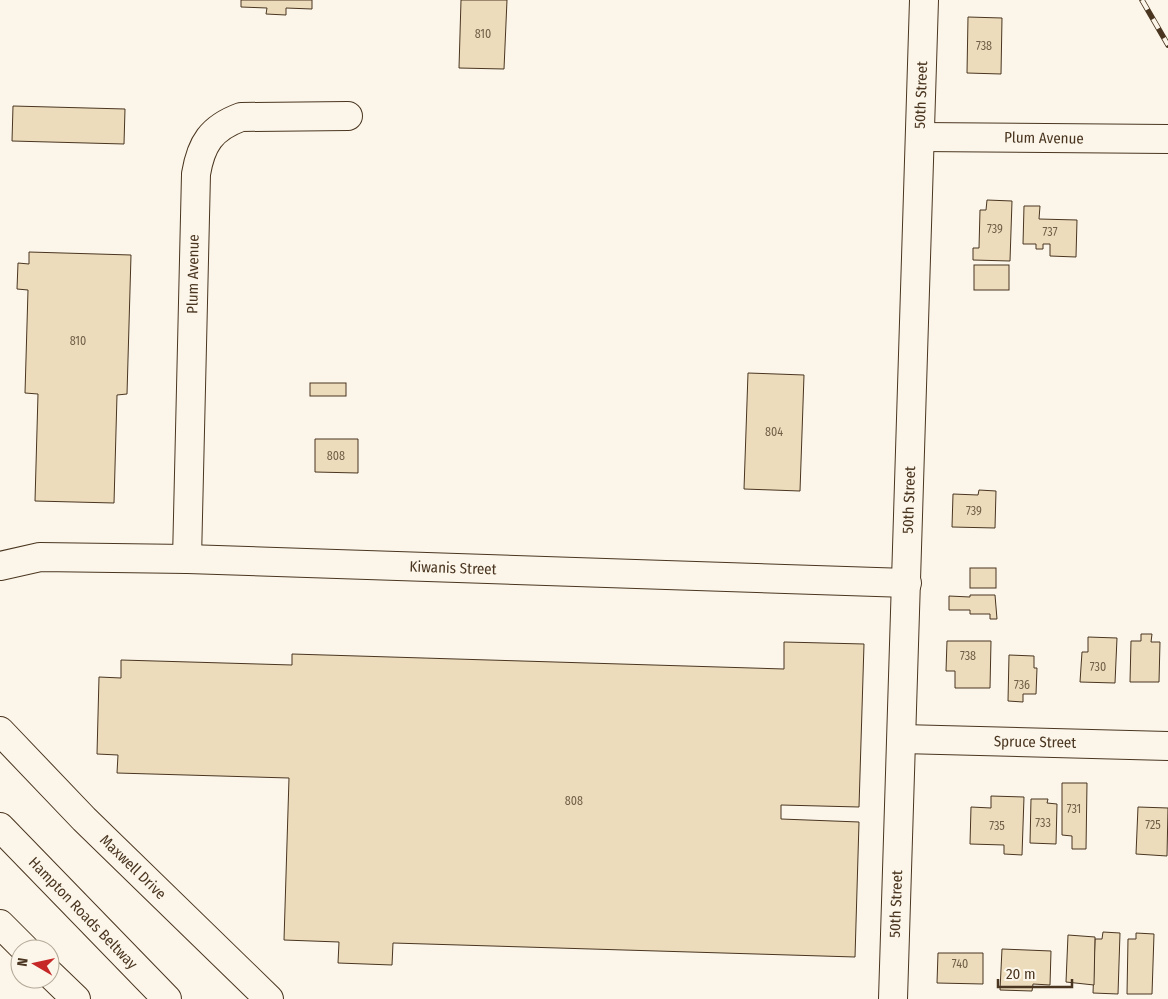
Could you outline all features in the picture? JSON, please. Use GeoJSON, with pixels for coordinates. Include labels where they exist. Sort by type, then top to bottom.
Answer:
{"type":"FeatureCollection","features":[{"type":"Feature","properties":{"kind":"main road","name":"50th Street"},"geometry":{"type":"LineString","coordinates":[[893,999],[924,0]]}},
{"type":"Feature","properties":{"kind":"main road","name":"Plum Avenue"},"geometry":{"type":"LineString","coordinates":[[187,559],[196,174],[199,155],[204,143],[215,132],[227,122],[241,117],[348,116]]}},
{"type":"Feature","properties":{"kind":"main road","name":"Plum Avenue"},"geometry":{"type":"LineString","coordinates":[[920,137],[1168,139]]}},
{"type":"Feature","properties":{"kind":"main road","name":"Kiwanis Street"},"geometry":{"type":"LineString","coordinates":[[0,566],[40,557],[187,559],[907,583]]}},
{"type":"Feature","properties":{"kind":"main road","name":"Maxwell Drive"},"geometry":{"type":"LineString","coordinates":[[0,731],[91,826],[269,999]]}},
{"type":"Feature","properties":{"kind":"main road","name":"Spruce Street"},"geometry":{"type":"LineString","coordinates":[[902,739],[1168,746]]}},
{"type":"Feature","properties":{"kind":"main road","name":"Hampton Roads Beltway"},"geometry":{"type":"LineString","coordinates":[[0,827],[167,999]]}},
{"type":"Feature","properties":{"kind":"main road"},"geometry":{"type":"LineString","coordinates":[[0,924],[15,939]]}},
{"type":"Feature","properties":{"kind":"main road"},"geometry":{"type":"LineString","coordinates":[[60,984],[76,999]]}},
{"type":"Feature","properties":{"kind":"building"},"geometry":{"type":"Polygon","coordinates":[[[241,0],[312,0],[312,9],[286,8],[286,15],[266,14],[267,8],[241,7],[241,0]]]}},
{"type":"Feature","properties":{"kind":"building"},"geometry":{"type":"Polygon","coordinates":[[[461,0],[507,0],[504,69],[459,68],[461,0]]]}},
{"type":"Feature","properties":{"kind":"building"},"geometry":{"type":"Polygon","coordinates":[[[968,17],[1002,18],[1001,74],[967,73],[968,17]]]}},
{"type":"Feature","properties":{"kind":"building"},"geometry":{"type":"Polygon","coordinates":[[[13,106],[125,109],[124,144],[12,141],[13,106]]]}},
{"type":"Feature","properties":{"kind":"building"},"geometry":{"type":"Polygon","coordinates":[[[987,200],[1012,201],[1010,261],[973,260],[973,248],[979,248],[980,210],[986,210],[987,200]]]}},
{"type":"Feature","properties":{"kind":"building"},"geometry":{"type":"Polygon","coordinates":[[[1024,206],[1040,206],[1039,219],[1077,220],[1076,257],[1050,256],[1050,244],[1043,244],[1043,249],[1036,249],[1036,244],[1023,244],[1024,206]]]}},
{"type":"Feature","properties":{"kind":"building"},"geometry":{"type":"Polygon","coordinates":[[[29,252],[131,255],[127,394],[117,395],[114,503],[35,501],[38,394],[25,393],[28,290],[17,289],[18,263],[29,264],[29,252]]]}},
{"type":"Feature","properties":{"kind":"building"},"geometry":{"type":"Polygon","coordinates":[[[974,265],[1009,265],[1009,290],[974,290],[974,265]]]}},
{"type":"Feature","properties":{"kind":"building"},"geometry":{"type":"Polygon","coordinates":[[[748,373],[804,375],[800,491],[744,489],[748,373]]]}},
{"type":"Feature","properties":{"kind":"building"},"geometry":{"type":"Polygon","coordinates":[[[310,383],[346,383],[346,396],[310,396],[310,383]]]}},
{"type":"Feature","properties":{"kind":"building"},"geometry":{"type":"Polygon","coordinates":[[[315,439],[358,439],[358,473],[315,472],[315,439]]]}},
{"type":"Feature","properties":{"kind":"building"},"geometry":{"type":"Polygon","coordinates":[[[979,490],[996,491],[995,528],[952,527],[953,494],[978,495],[979,490]]]}},
{"type":"Feature","properties":{"kind":"building"},"geometry":{"type":"Polygon","coordinates":[[[970,568],[996,568],[996,588],[970,588],[970,568]]]}},
{"type":"Feature","properties":{"kind":"building"},"geometry":{"type":"Polygon","coordinates":[[[970,595],[995,595],[997,619],[990,619],[990,614],[970,614],[970,610],[949,610],[949,596],[970,597],[970,595]]]}},
{"type":"Feature","properties":{"kind":"building"},"geometry":{"type":"Polygon","coordinates":[[[1141,634],[1152,634],[1151,642],[1160,642],[1159,682],[1130,682],[1131,641],[1141,641],[1141,634]]]}},
{"type":"Feature","properties":{"kind":"building"},"geometry":{"type":"Polygon","coordinates":[[[1088,637],[1117,638],[1115,683],[1080,682],[1082,652],[1088,652],[1088,637]]]}},
{"type":"Feature","properties":{"kind":"building"},"geometry":{"type":"Polygon","coordinates":[[[947,641],[991,641],[990,688],[955,688],[955,671],[946,671],[947,641]]]}},
{"type":"Feature","properties":{"kind":"building"},"geometry":{"type":"Polygon","coordinates":[[[784,642],[864,644],[859,807],[781,805],[781,819],[859,822],[855,957],[393,943],[392,965],[338,963],[339,942],[284,940],[289,778],[117,773],[118,755],[97,754],[99,677],[121,678],[121,660],[292,665],[292,654],[784,669],[784,642]]]}},
{"type":"Feature","properties":{"kind":"building"},"geometry":{"type":"Polygon","coordinates":[[[1009,655],[1034,656],[1034,668],[1037,668],[1036,694],[1023,694],[1023,702],[1008,701],[1009,655]]]}},
{"type":"Feature","properties":{"kind":"building"},"geometry":{"type":"Polygon","coordinates":[[[1062,783],[1087,783],[1086,849],[1072,849],[1072,836],[1062,835],[1062,783]]]}},
{"type":"Feature","properties":{"kind":"building"},"geometry":{"type":"Polygon","coordinates":[[[991,796],[1024,797],[1022,855],[1004,854],[1004,845],[970,844],[971,807],[991,808],[991,796]]]}},
{"type":"Feature","properties":{"kind":"building"},"geometry":{"type":"Polygon","coordinates":[[[1031,799],[1048,799],[1047,803],[1057,804],[1056,844],[1030,843],[1031,799]]]}},
{"type":"Feature","properties":{"kind":"building"},"geometry":{"type":"Polygon","coordinates":[[[1138,807],[1168,808],[1167,856],[1136,854],[1138,807]]]}},
{"type":"Feature","properties":{"kind":"building"},"geometry":{"type":"Polygon","coordinates":[[[1103,932],[1120,933],[1118,994],[1093,993],[1095,939],[1102,939],[1103,932]]]}},
{"type":"Feature","properties":{"kind":"building"},"geometry":{"type":"Polygon","coordinates":[[[1136,933],[1154,934],[1152,994],[1127,994],[1128,939],[1136,939],[1136,933]]]}},
{"type":"Feature","properties":{"kind":"building"},"geometry":{"type":"Polygon","coordinates":[[[1068,935],[1095,937],[1094,985],[1066,982],[1068,935]]]}},
{"type":"Feature","properties":{"kind":"building"},"geometry":{"type":"Polygon","coordinates":[[[1002,949],[1051,951],[1050,985],[1033,984],[1032,991],[1000,990],[1002,949]]]}},
{"type":"Feature","properties":{"kind":"building"},"geometry":{"type":"Polygon","coordinates":[[[938,953],[983,953],[983,984],[937,983],[938,953]]]}},
{"type":"Feature","properties":{"kind":"railway"},"geometry":{"type":"LineString","coordinates":[[1142,0],[1168,45]]}}]}
